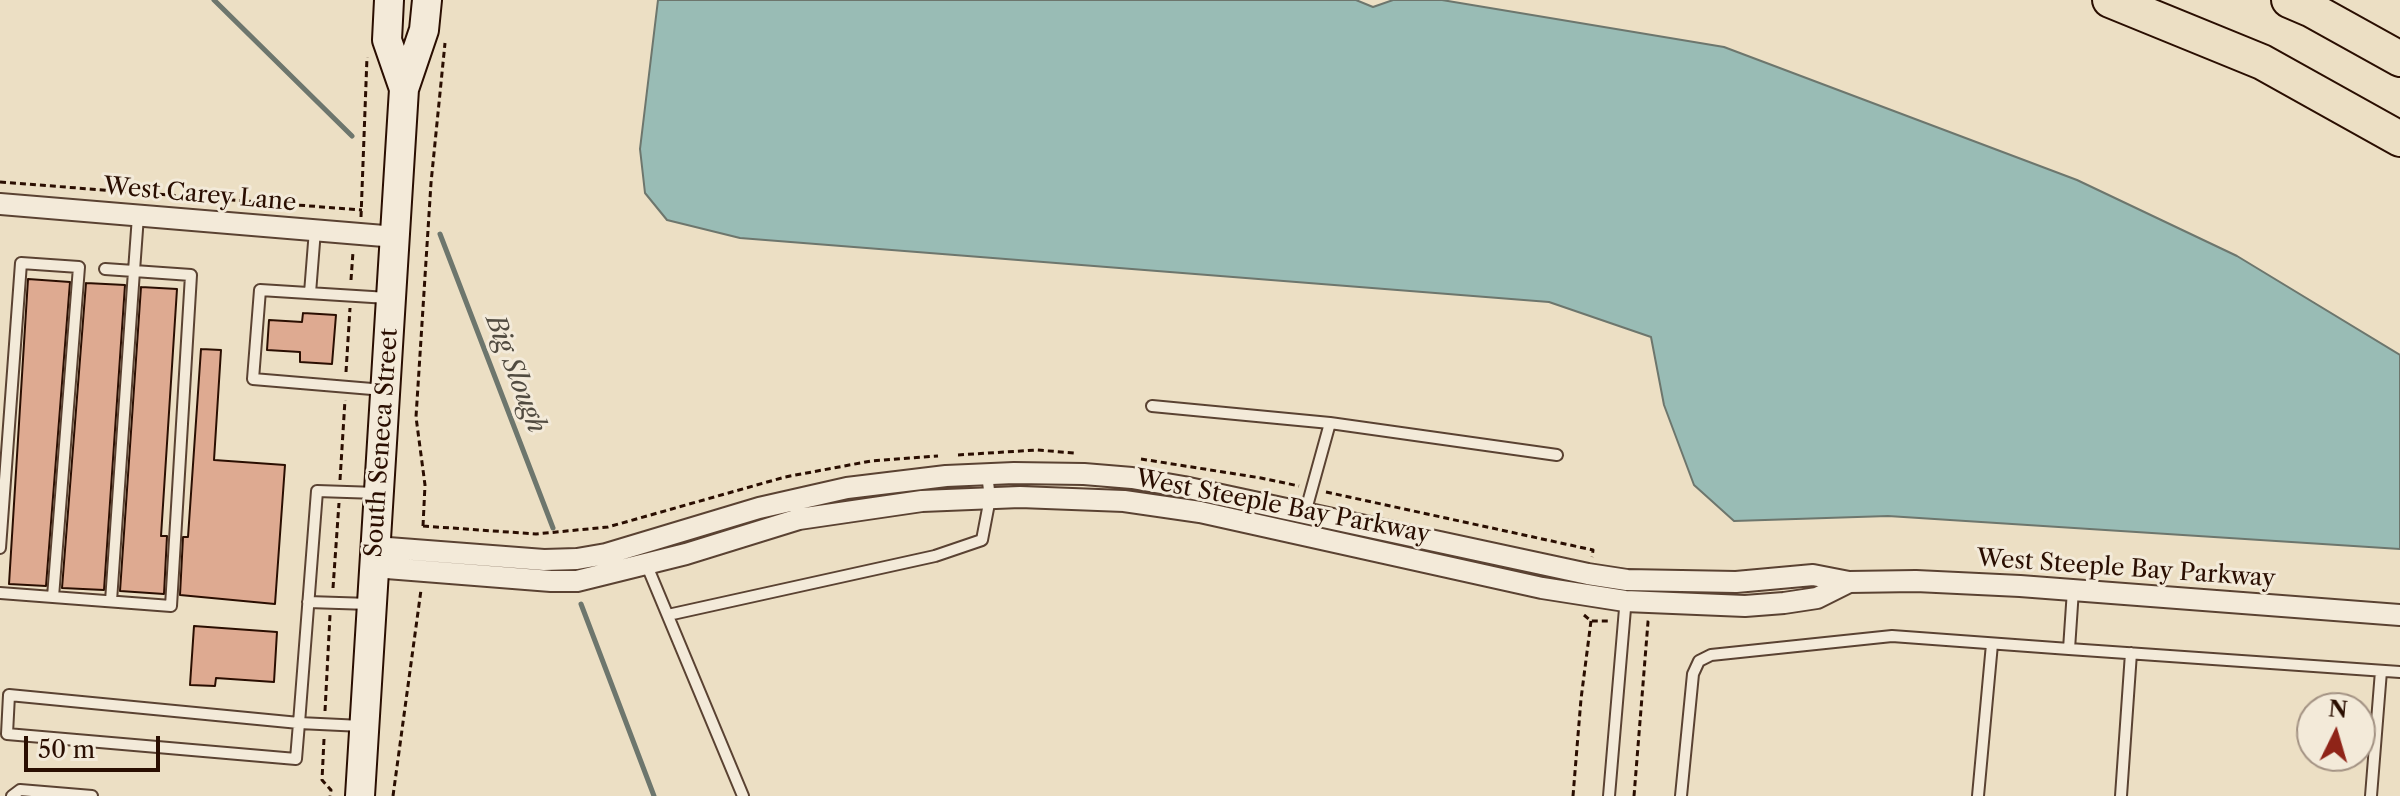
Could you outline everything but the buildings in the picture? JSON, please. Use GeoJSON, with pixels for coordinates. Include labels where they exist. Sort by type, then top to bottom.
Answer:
{"type":"FeatureCollection","features":[{"type":"Feature","properties":{"kind":"highway"},"geometry":{"type":"LineString","coordinates":[[2110,0],[2262,62],[2400,139]]}},
{"type":"Feature","properties":{"kind":"highway"},"geometry":{"type":"LineString","coordinates":[[2289,0],[2400,59]]}},
{"type":"Feature","properties":{"kind":"street","name":"South Seneca Street"},"geometry":{"type":"LineString","coordinates":[[389,0],[387,40],[404,89]]}},
{"type":"Feature","properties":{"kind":"street","name":"South Seneca Street"},"geometry":{"type":"LineString","coordinates":[[360,796],[404,89],[424,30],[427,0]]}},
{"type":"Feature","properties":{"kind":"street","name":"West Carey Lane"},"geometry":{"type":"LineString","coordinates":[[0,204],[396,237]]}},
{"type":"Feature","properties":{"kind":"street","name":"West Steeple Bay Parkway"},"geometry":{"type":"LineString","coordinates":[[375,557],[422,560],[577,559],[637,545],[759,508],[847,488],[946,476],[1084,474],[1132,478],[1627,580],[1736,582],[1813,575],[1849,582],[1916,581],[2073,590],[2400,615]]}},
{"type":"Feature","properties":{"kind":"street","name":"West Steeple Bay Parkway"},"geometry":{"type":"LineString","coordinates":[[422,560],[551,581],[577,581],[646,565],[799,519],[922,501],[1020,497],[1124,501],[1200,512],[1542,588],[1625,601],[1745,606],[1784,603],[1817,598],[1849,582]]}},
{"type":"Feature","properties":{"kind":"lane"},"geometry":{"type":"LineString","coordinates":[[111,601],[138,216]]}},
{"type":"Feature","properties":{"kind":"lane"},"geometry":{"type":"LineString","coordinates":[[310,293],[315,230]]}},
{"type":"Feature","properties":{"kind":"lane"},"geometry":{"type":"LineString","coordinates":[[0,548],[21,263],[79,267],[53,597]]}},
{"type":"Feature","properties":{"kind":"lane"},"geometry":{"type":"LineString","coordinates":[[0,593],[171,606],[191,275],[105,269]]}},
{"type":"Feature","properties":{"kind":"lane"},"geometry":{"type":"LineString","coordinates":[[386,390],[253,379],[260,290],[392,299]]}},
{"type":"Feature","properties":{"kind":"lane"},"geometry":{"type":"LineString","coordinates":[[1152,406],[1330,423],[1557,455]]}},
{"type":"Feature","properties":{"kind":"lane"},"geometry":{"type":"LineString","coordinates":[[1303,535],[1304,512],[1330,423]]}},
{"type":"Feature","properties":{"kind":"lane"},"geometry":{"type":"LineString","coordinates":[[668,615],[935,556],[982,540],[990,498],[987,474]]}},
{"type":"Feature","properties":{"kind":"lane"},"geometry":{"type":"LineString","coordinates":[[364,727],[299,723],[9,695],[7,734],[296,759],[299,723],[308,602],[317,491],[379,493]]}},
{"type":"Feature","properties":{"kind":"lane"},"geometry":{"type":"LineString","coordinates":[[637,545],[743,796]]}},
{"type":"Feature","properties":{"kind":"lane"},"geometry":{"type":"LineString","coordinates":[[1609,796],[1627,580]]}},
{"type":"Feature","properties":{"kind":"lane"},"geometry":{"type":"LineString","coordinates":[[2069,649],[2073,590]]}},
{"type":"Feature","properties":{"kind":"lane"},"geometry":{"type":"LineString","coordinates":[[308,602],[371,604]]}},
{"type":"Feature","properties":{"kind":"lane"},"geometry":{"type":"LineString","coordinates":[[1681,796],[1693,674],[1699,661],[1711,655],[1892,636],[2400,672]]}},
{"type":"Feature","properties":{"kind":"lane"},"geometry":{"type":"LineString","coordinates":[[1978,796],[1992,644]]}},
{"type":"Feature","properties":{"kind":"lane"},"geometry":{"type":"LineString","coordinates":[[2121,796],[2131,653]]}},
{"type":"Feature","properties":{"kind":"lane"},"geometry":{"type":"LineString","coordinates":[[2371,796],[2381,671]]}},
{"type":"Feature","properties":{"kind":"lane"},"geometry":{"type":"LineString","coordinates":[[12,796],[20,790],[92,796]]}},
{"type":"Feature","properties":{"kind":"path"},"geometry":{"type":"LineString","coordinates":[[393,796],[421,593],[425,485],[416,417],[431,183],[446,37]]}},
{"type":"Feature","properties":{"kind":"path"},"geometry":{"type":"LineString","coordinates":[[0,182],[362,210]]}},
{"type":"Feature","properties":{"kind":"path"},"geometry":{"type":"LineString","coordinates":[[423,526],[536,534],[608,527],[785,477],[871,461],[1037,450],[1080,454]]}},
{"type":"Feature","properties":{"kind":"path"},"geometry":{"type":"LineString","coordinates":[[1136,458],[1261,478],[1593,550],[1588,574]]}},
{"type":"Feature","properties":{"kind":"path"},"geometry":{"type":"LineString","coordinates":[[1573,796],[1591,621]]}},
{"type":"Feature","properties":{"kind":"water"},"geometry":{"type":"Polygon","coordinates":[[[658,0],[1356,0],[1373,7],[1393,0],[1442,0],[1724,47],[2077,180],[2237,256],[2400,355],[2400,549],[1888,516],[1734,521],[1694,485],[1664,405],[1651,337],[1549,302],[740,238],[667,220],[645,193],[640,149],[658,0]]]}},
{"type":"Feature","properties":{"kind":"waterway","name":"Big Slough"},"geometry":{"type":"LineString","coordinates":[[214,0],[352,136]]}},
{"type":"Feature","properties":{"kind":"waterway","name":"Big Slough"},"geometry":{"type":"LineString","coordinates":[[440,234],[553,528]]}},
{"type":"Feature","properties":{"kind":"waterway","name":"Big Slough"},"geometry":{"type":"LineString","coordinates":[[581,604],[654,796]]}}]}
